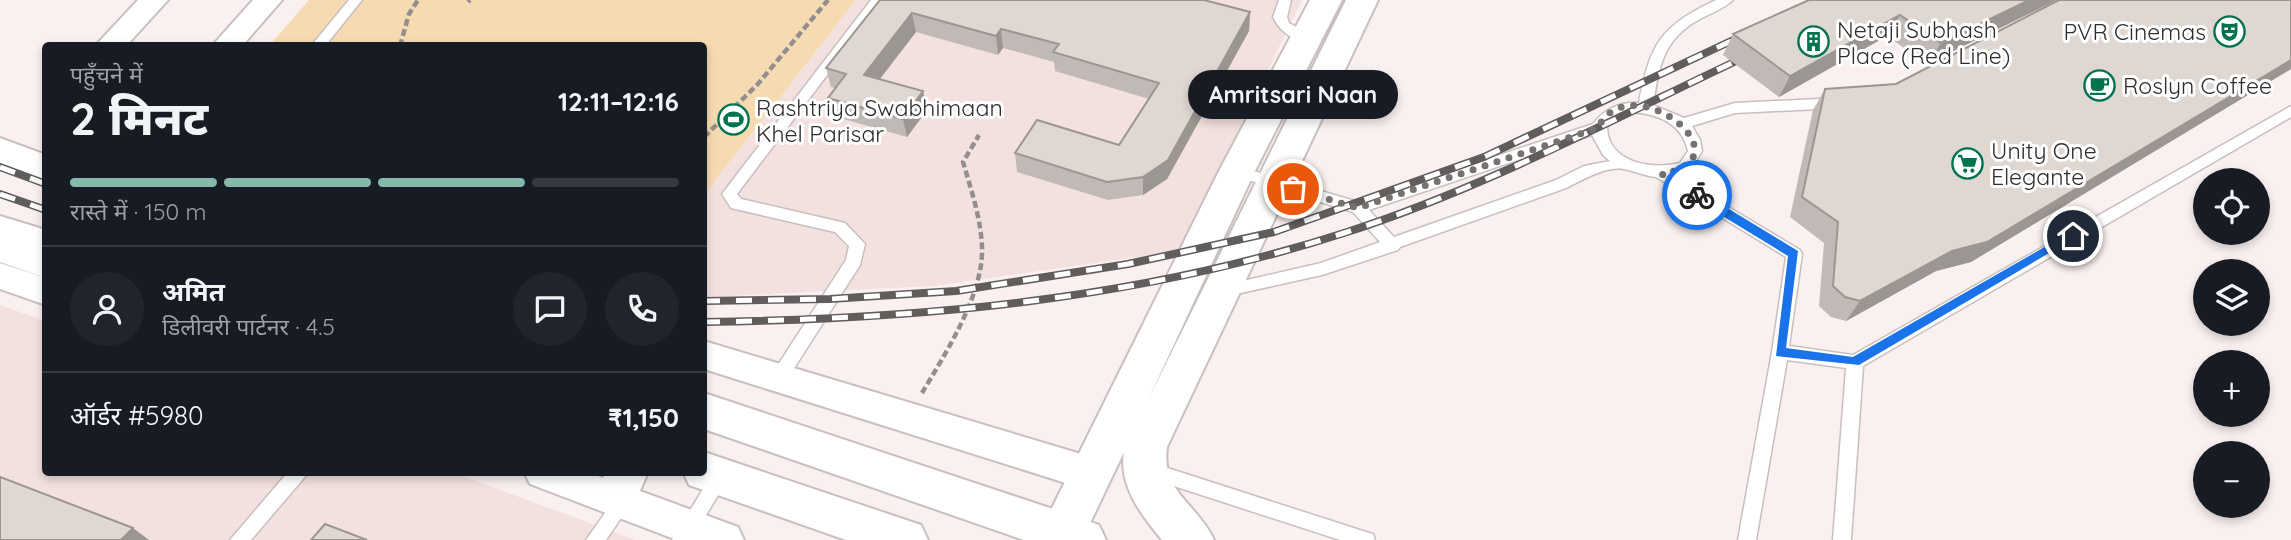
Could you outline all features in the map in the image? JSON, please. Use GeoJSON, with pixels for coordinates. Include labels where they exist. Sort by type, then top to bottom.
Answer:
{"type":"FeatureCollection","features":[{"type":"Feature","properties":{"kind":"street"},"geometry":{"type":"LineString","coordinates":[[113,42],[154,0]]}},
{"type":"Feature","properties":{"kind":"street"},"geometry":{"type":"LineString","coordinates":[[230,42],[268,0]]}},
{"type":"Feature","properties":{"kind":"street"},"geometry":{"type":"LineString","coordinates":[[1191,540],[1171,519],[1143,468],[1146,447],[1223,291],[1254,177],[1306,38],[1326,0]]}},
{"type":"Feature","properties":{"kind":"street"},"geometry":{"type":"LineString","coordinates":[[707,412],[1073,537],[1091,474],[1254,177],[1362,0]]}},
{"type":"Feature","properties":{"kind":"street"},"geometry":{"type":"LineString","coordinates":[[0,151],[42,168]]}},
{"type":"Feature","properties":{"kind":"street"},"geometry":{"type":"LineString","coordinates":[[0,230],[42,244]]}},
{"type":"Feature","properties":{"kind":"street"},"geometry":{"type":"LineString","coordinates":[[0,249],[42,264]]}},
{"type":"Feature","properties":{"kind":"street"},"geometry":{"type":"LineString","coordinates":[[0,276],[42,291]]}},
{"type":"Feature","properties":{"kind":"street"},"geometry":{"type":"LineString","coordinates":[[707,356],[1091,474]]}},
{"type":"Feature","properties":{"kind":"street"},"geometry":{"type":"LineString","coordinates":[[712,474],[905,540]]}},
{"type":"Feature","properties":{"kind":"street"},"geometry":{"type":"LineString","coordinates":[[560,476],[619,490],[698,536]]}},
{"type":"Feature","properties":{"kind":"lane"},"geometry":{"type":"LineString","coordinates":[[320,42],[356,0]]}},
{"type":"Feature","properties":{"kind":"lane"},"geometry":{"type":"LineString","coordinates":[[778,379],[854,261],[857,244],[840,227],[736,204],[729,194],[878,0]]}},
{"type":"Feature","properties":{"kind":"lane"},"geometry":{"type":"LineString","coordinates":[[1285,0],[1280,17],[1284,26],[1306,38]]}},
{"type":"Feature","properties":{"kind":"lane"},"geometry":{"type":"LineString","coordinates":[[1645,107],[1652,65],[1665,36],[1727,0]]}},
{"type":"Feature","properties":{"kind":"lane"},"geometry":{"type":"LineString","coordinates":[[1682,124],[1735,108],[1850,102]]}},
{"type":"Feature","properties":{"kind":"lane"},"geometry":{"type":"LineString","coordinates":[[1358,208],[1598,128],[1609,113],[1631,107],[1658,111],[1682,124],[1690,132],[1695,152],[1685,167],[1662,174],[1641,172],[1621,164],[1602,147],[1598,128]]}},
{"type":"Feature","properties":{"kind":"lane"},"geometry":{"type":"LineString","coordinates":[[1780,352],[1855,362],[2291,111]]}},
{"type":"Feature","properties":{"kind":"lane"},"geometry":{"type":"LineString","coordinates":[[1223,291],[1322,270],[1393,246],[1589,170],[1621,164]]}},
{"type":"Feature","properties":{"kind":"lane"},"geometry":{"type":"LineString","coordinates":[[1662,174],[1794,254],[1747,540]]}},
{"type":"Feature","properties":{"kind":"lane"},"geometry":{"type":"LineString","coordinates":[[1254,177],[1358,208],[1393,246]]}},
{"type":"Feature","properties":{"kind":"lane"},"geometry":{"type":"LineString","coordinates":[[1842,540],[1855,362]]}},
{"type":"Feature","properties":{"kind":"lane"},"geometry":{"type":"LineString","coordinates":[[1143,468],[1366,540]]}},
{"type":"Feature","properties":{"kind":"lane"},"geometry":{"type":"LineString","coordinates":[[698,536],[712,474]]}},
{"type":"Feature","properties":{"kind":"lane"},"geometry":{"type":"LineString","coordinates":[[239,540],[296,476]]}},
{"type":"Feature","properties":{"kind":"lane"},"geometry":{"type":"LineString","coordinates":[[595,540],[619,490],[640,476]]}},
{"type":"Feature","properties":{"kind":"path"},"geometry":{"type":"LineString","coordinates":[[401,42],[409,14],[418,0]]}},
{"type":"Feature","properties":{"kind":"path"},"geometry":{"type":"LineString","coordinates":[[707,134],[757,85],[828,0]]}},
{"type":"Feature","properties":{"kind":"path"},"geometry":{"type":"LineString","coordinates":[[908,418],[962,322],[982,254],[971,187],[963,162],[979,135]]}},
{"type":"Feature","properties":{"kind":"shaded area","name":"Rashtriya Swabhimaan Khel Parisar"},"geometry":{"type":"Polygon","coordinates":[[[309,0],[856,0],[707,191],[707,42],[272,42],[309,0]]]}},
{"type":"Feature","properties":{"kind":"shaded area"},"geometry":{"type":"Polygon","coordinates":[[[856,0],[1302,0],[1180,251],[934,286],[707,297],[707,191],[856,0]]]}},
{"type":"Feature","properties":{"kind":"shaded area"},"geometry":{"type":"Polygon","coordinates":[[[0,305],[42,320],[42,476],[462,476],[636,540],[0,540],[0,305]]]}},
{"type":"Feature","properties":{"kind":"building"},"geometry":{"type":"Polygon","coordinates":[[[880,0],[1204,0],[1250,12],[1168,160],[1143,177],[1107,182],[1015,153],[1037,120],[1119,145],[1159,83],[1053,52],[1059,44],[1001,29],[996,36],[912,13],[864,75],[923,91],[903,119],[828,98],[846,74],[826,68],[880,0]]]}},
{"type":"Feature","properties":{"kind":"building","name":"Netaji Subhash Place (Red Line)"},"geometry":{"type":"Polygon","coordinates":[[[1809,0],[2029,0],[1941,43],[1900,15],[1790,76],[1733,34],[1809,0]]]}},
{"type":"Feature","properties":{"kind":"building","name":"Unity One Elegante"},"geometry":{"type":"Polygon","coordinates":[[[2059,0],[2291,0],[2291,60],[1987,242],[1952,251],[1860,301],[1845,297],[1833,286],[1838,222],[1802,197],[1825,89],[1896,84],[2059,0]]]}},
{"type":"Feature","properties":{"kind":"building"},"geometry":{"type":"Polygon","coordinates":[[[0,477],[133,528],[121,540],[0,540],[0,477]]]}},
{"type":"Feature","properties":{"kind":"building"},"geometry":{"type":"Polygon","coordinates":[[[325,524],[367,540],[311,540],[325,524]]]}},
{"type":"Feature","properties":{"kind":"railway"},"geometry":{"type":"LineString","coordinates":[[707,301],[830,299],[956,291],[1128,264],[1274,232],[1484,157],[1746,34]]}},
{"type":"Feature","properties":{"kind":"railway"},"geometry":{"type":"LineString","coordinates":[[707,322],[866,316],[1027,302],[1187,275],[1266,256],[1344,233],[1448,195],[1550,150],[1751,54]]}},
{"type":"Feature","properties":{"kind":"railway"},"geometry":{"type":"LineString","coordinates":[[0,167],[42,183]]}},
{"type":"Feature","properties":{"kind":"railway"},"geometry":{"type":"LineString","coordinates":[[0,194],[42,209]]}},
{"type":"Feature","properties":{"kind":"way so far"},"geometry":{"type":"LineString","coordinates":[[1293,189],[1358,208],[1598,128],[1609,113],[1619,109],[1645,107],[1671,116],[1690,132],[1695,142],[1692,160],[1675,172],[1662,174],[1697,195]]}},
{"type":"Feature","properties":{"kind":"place","name":"PVR Cinemas"},"geometry":{"type":"Point","coordinates":[2229,31]}},
{"type":"Feature","properties":{"kind":"place","name":"Netaji Subhash Place (Red Line)"},"geometry":{"type":"Point","coordinates":[1814,42]}},
{"type":"Feature","properties":{"kind":"place","name":"Roslyn Coffee"},"geometry":{"type":"Point","coordinates":[2100,85]}},
{"type":"Feature","properties":{"kind":"place","name":"Rashtriya Swabhimaan Khel Parisar"},"geometry":{"type":"Point","coordinates":[733,120]}},
{"type":"Feature","properties":{"kind":"place","name":"Unity One Elegante"},"geometry":{"type":"Point","coordinates":[1968,163]}},
{"type":"Feature","properties":{"kind":"place","name":"Amritsari Naan"},"geometry":{"type":"Point","coordinates":[1293,189]}},
{"type":"Feature","properties":{"kind":"route"},"geometry":{"type":"LineString","coordinates":[[1697,195],[1794,254],[1780,352],[1855,362],[2073,236]]}}]}
